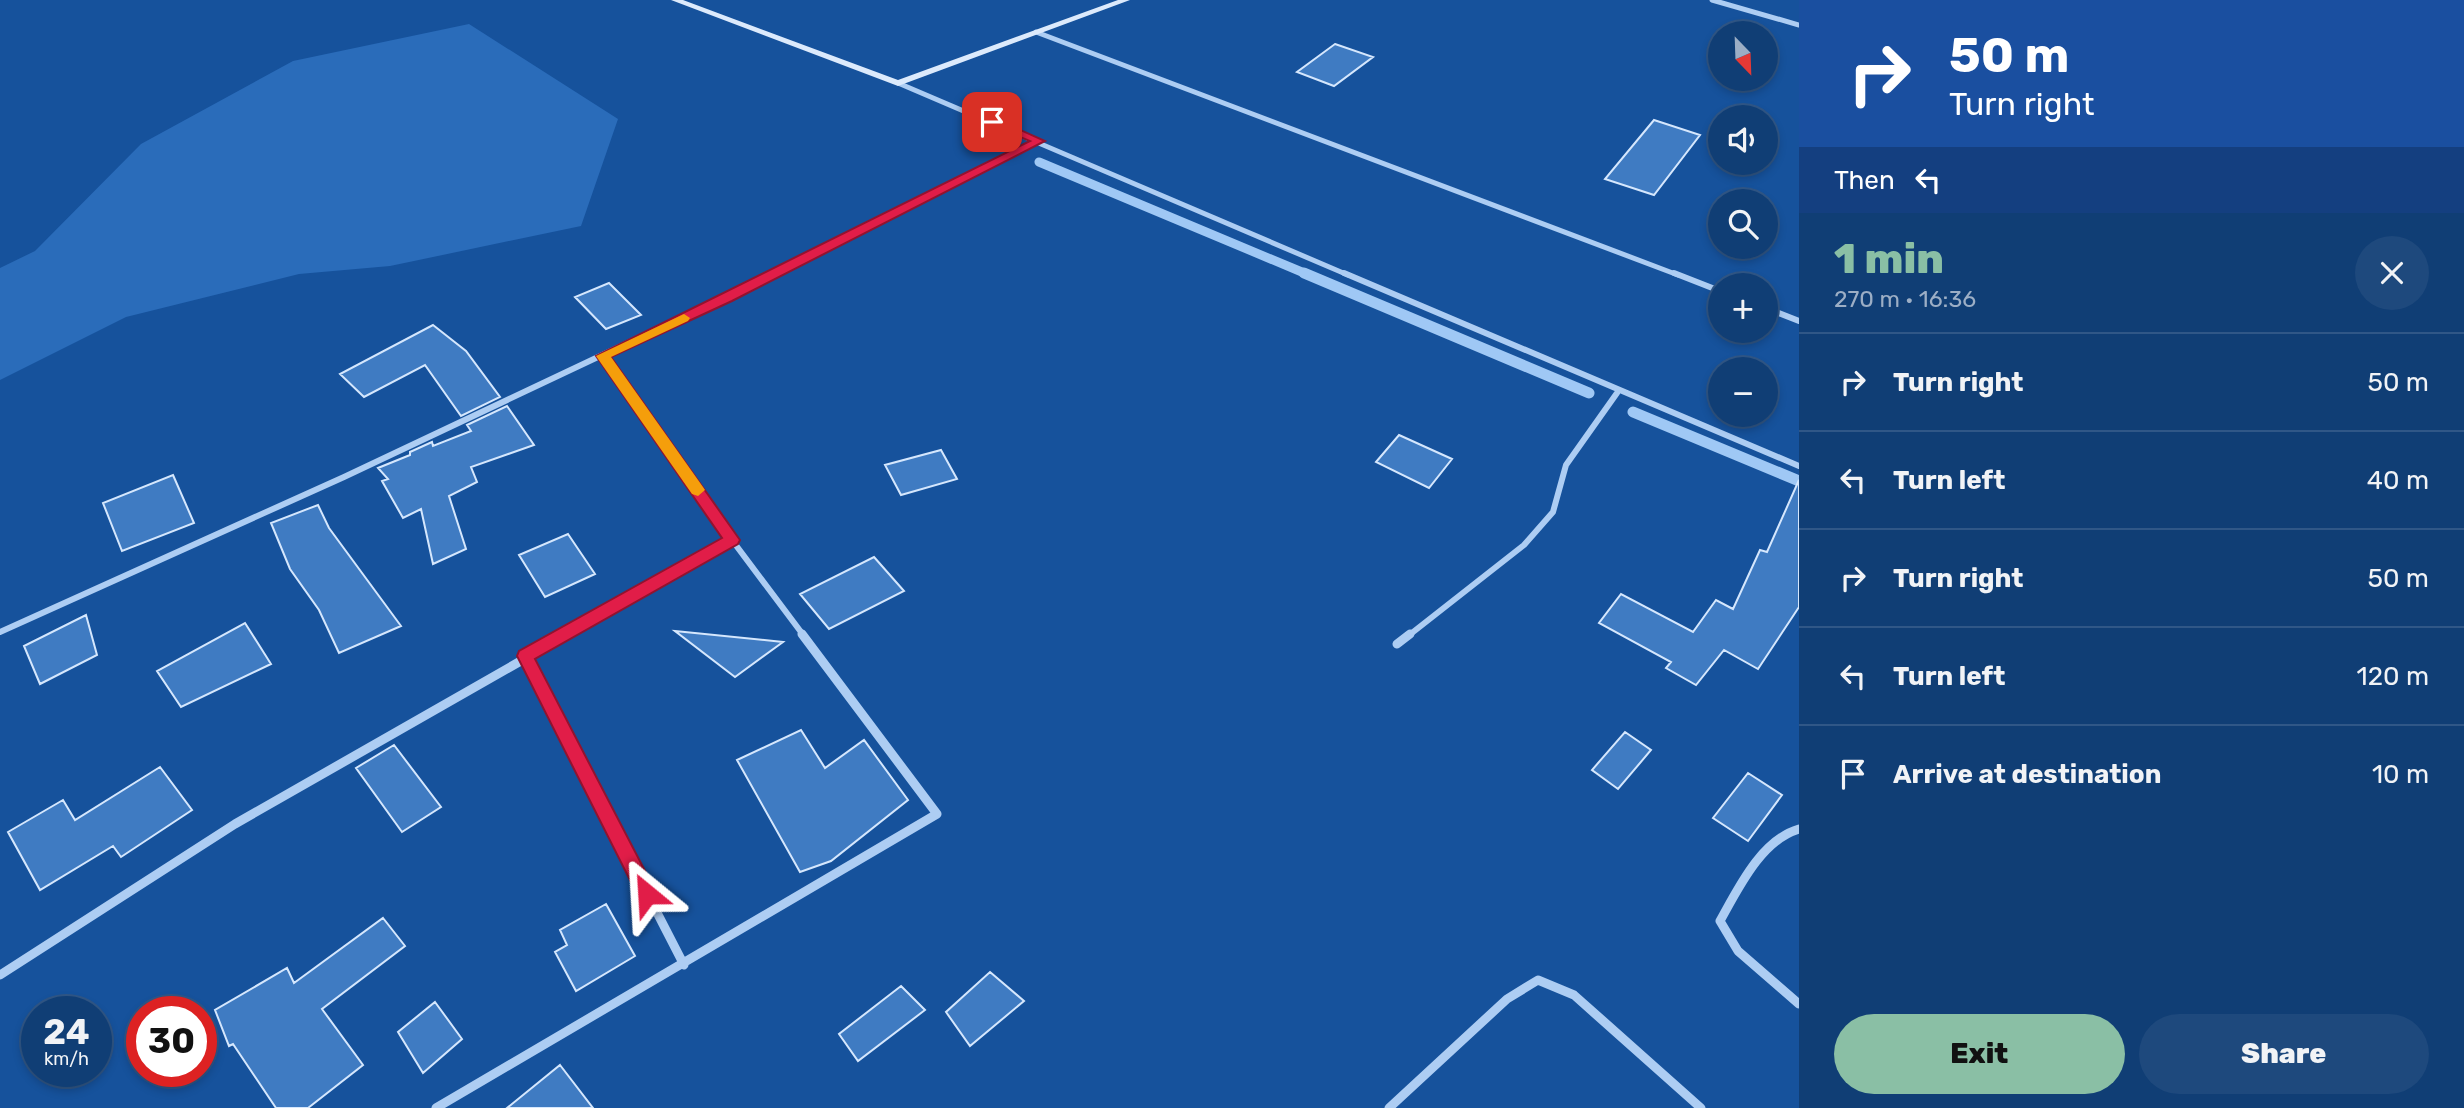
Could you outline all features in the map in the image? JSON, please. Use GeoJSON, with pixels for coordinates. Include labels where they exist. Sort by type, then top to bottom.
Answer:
{"type":"FeatureCollection","features":[{"type":"Feature","properties":{"kind":"main road"},"geometry":{"type":"LineString","coordinates":[[676,0],[898,83],[1126,0]]}},
{"type":"Feature","properties":{"kind":"street"},"geometry":{"type":"LineString","coordinates":[[1712,0],[1799,26]]}},
{"type":"Feature","properties":{"kind":"street"},"geometry":{"type":"LineString","coordinates":[[1037,32],[1708,286]]}},
{"type":"Feature","properties":{"kind":"street"},"geometry":{"type":"LineString","coordinates":[[898,83],[1039,141],[1617,393],[1799,466]]}},
{"type":"Feature","properties":{"kind":"street"},"geometry":{"type":"LineString","coordinates":[[0,632],[356,471],[727,298],[1039,141]]}},
{"type":"Feature","properties":{"kind":"street"},"geometry":{"type":"LineString","coordinates":[[1778,313],[1799,321]]}},
{"type":"Feature","properties":{"kind":"street"},"geometry":{"type":"LineString","coordinates":[[436,1108],[684,965],[937,814],[732,540],[603,356]]}},
{"type":"Feature","properties":{"kind":"street"},"geometry":{"type":"LineString","coordinates":[[1397,645],[1524,545],[1553,512],[1566,465],[1617,393]]}},
{"type":"Feature","properties":{"kind":"street"},"geometry":{"type":"LineString","coordinates":[[0,975],[235,824],[732,540]]}},
{"type":"Feature","properties":{"kind":"street"},"geometry":{"type":"LineString","coordinates":[[525,656],[684,965]]}},
{"type":"Feature","properties":{"kind":"street"},"geometry":{"type":"LineString","coordinates":[[1799,829],[1792,829],[1764,852],[1720,922],[1738,951],[1799,1004]]}},
{"type":"Feature","properties":{"kind":"street"},"geometry":{"type":"LineString","coordinates":[[1388,1108],[1507,999],[1538,980],[1574,995],[1701,1108]]}},
{"type":"Feature","properties":{"kind":"shaded area"},"geometry":{"type":"Polygon","coordinates":[[[469,24],[618,119],[581,226],[390,266],[299,274],[126,317],[0,380],[0,268],[35,251],[141,144],[293,61],[469,24]]]}},
{"type":"Feature","properties":{"kind":"building"},"geometry":{"type":"Polygon","coordinates":[[[1335,44],[1373,57],[1334,86],[1297,72],[1335,44]]]}},
{"type":"Feature","properties":{"kind":"building"},"geometry":{"type":"Polygon","coordinates":[[[1654,120],[1700,135],[1654,195],[1605,179],[1654,120]]]}},
{"type":"Feature","properties":{"kind":"building"},"geometry":{"type":"Polygon","coordinates":[[[609,283],[641,315],[606,329],[575,297],[609,283]]]}},
{"type":"Feature","properties":{"kind":"building"},"geometry":{"type":"Polygon","coordinates":[[[433,325],[466,351],[500,397],[461,416],[425,365],[364,397],[340,374],[433,325]]]}},
{"type":"Feature","properties":{"kind":"building"},"geometry":{"type":"Polygon","coordinates":[[[507,406],[534,445],[471,467],[477,482],[449,496],[466,549],[433,564],[421,509],[403,518],[382,481],[388,479],[378,468],[410,455],[410,452],[432,442],[433,446],[471,431],[467,425],[507,406]]]}},
{"type":"Feature","properties":{"kind":"building"},"geometry":{"type":"Polygon","coordinates":[[[1399,435],[1452,459],[1429,488],[1376,462],[1399,435]]]}},
{"type":"Feature","properties":{"kind":"building"},"geometry":{"type":"Polygon","coordinates":[[[941,450],[957,479],[901,495],[885,465],[941,450]]]}},
{"type":"Feature","properties":{"kind":"building"},"geometry":{"type":"Polygon","coordinates":[[[173,475],[194,523],[122,551],[103,503],[173,475]]]}},
{"type":"Feature","properties":{"kind":"building"},"geometry":{"type":"Polygon","coordinates":[[[1799,480],[1799,607],[1758,669],[1724,650],[1696,685],[1666,668],[1671,662],[1599,623],[1621,594],[1693,632],[1716,600],[1733,609],[1760,550],[1767,552],[1799,480]]]}},
{"type":"Feature","properties":{"kind":"building"},"geometry":{"type":"Polygon","coordinates":[[[318,505],[329,528],[401,626],[339,653],[319,610],[290,569],[271,523],[318,505]]]}},
{"type":"Feature","properties":{"kind":"building"},"geometry":{"type":"Polygon","coordinates":[[[568,534],[595,574],[545,597],[519,555],[568,534]]]}},
{"type":"Feature","properties":{"kind":"building"},"geometry":{"type":"Polygon","coordinates":[[[874,557],[904,591],[829,629],[800,594],[874,557]]]}},
{"type":"Feature","properties":{"kind":"building"},"geometry":{"type":"Polygon","coordinates":[[[86,615],[97,655],[40,684],[24,646],[86,615]]]}},
{"type":"Feature","properties":{"kind":"building"},"geometry":{"type":"Polygon","coordinates":[[[245,623],[271,664],[181,707],[157,671],[245,623]]]}},
{"type":"Feature","properties":{"kind":"building"},"geometry":{"type":"Polygon","coordinates":[[[675,631],[783,642],[735,677],[675,631]]]}},
{"type":"Feature","properties":{"kind":"building"},"geometry":{"type":"Polygon","coordinates":[[[801,730],[825,768],[864,740],[908,800],[831,861],[800,872],[737,760],[801,730]]]}},
{"type":"Feature","properties":{"kind":"building"},"geometry":{"type":"Polygon","coordinates":[[[1625,732],[1651,750],[1618,789],[1592,770],[1625,732]]]}},
{"type":"Feature","properties":{"kind":"building"},"geometry":{"type":"Polygon","coordinates":[[[394,745],[441,807],[402,832],[356,768],[394,745]]]}},
{"type":"Feature","properties":{"kind":"building"},"geometry":{"type":"Polygon","coordinates":[[[160,767],[192,810],[121,857],[113,846],[40,890],[8,832],[63,800],[75,820],[160,767]]]}},
{"type":"Feature","properties":{"kind":"building"},"geometry":{"type":"Polygon","coordinates":[[[1748,773],[1782,795],[1748,841],[1713,818],[1748,773]]]}},
{"type":"Feature","properties":{"kind":"building"},"geometry":{"type":"Polygon","coordinates":[[[606,904],[635,956],[576,991],[555,952],[567,945],[560,930],[606,904]]]}},
{"type":"Feature","properties":{"kind":"building"},"geometry":{"type":"Polygon","coordinates":[[[383,918],[405,946],[322,1009],[363,1065],[308,1108],[276,1108],[233,1044],[229,1046],[217,1009],[287,968],[294,983],[383,918]]]}},
{"type":"Feature","properties":{"kind":"building"},"geometry":{"type":"Polygon","coordinates":[[[990,972],[1024,1001],[970,1046],[946,1012],[990,972]]]}},
{"type":"Feature","properties":{"kind":"building"},"geometry":{"type":"Polygon","coordinates":[[[901,986],[925,1010],[858,1061],[839,1034],[901,986]]]}},
{"type":"Feature","properties":{"kind":"building"},"geometry":{"type":"Polygon","coordinates":[[[435,1002],[462,1039],[423,1073],[398,1032],[435,1002]]]}},
{"type":"Feature","properties":{"kind":"building"},"geometry":{"type":"Polygon","coordinates":[[[560,1065],[593,1108],[507,1108],[560,1065]]]}},
{"type":"Feature","properties":{"kind":"waterway"},"geometry":{"type":"LineString","coordinates":[[1039,162],[1309,275]]}},
{"type":"Feature","properties":{"kind":"waterway"},"geometry":{"type":"LineString","coordinates":[[1304,273],[1589,393]]}},
{"type":"Feature","properties":{"kind":"waterway"},"geometry":{"type":"LineString","coordinates":[[1633,412],[1799,481]]}},
{"type":"Feature","properties":{"kind":"slow traffic"},"geometry":{"type":"LineString","coordinates":[[684,318],[603,356],[698,490]]}},
{"type":"Feature","properties":{"kind":"route"},"geometry":{"type":"LineString","coordinates":[[647,894],[525,656],[732,540],[603,356],[727,298],[1039,141],[992,122]]}}]}
